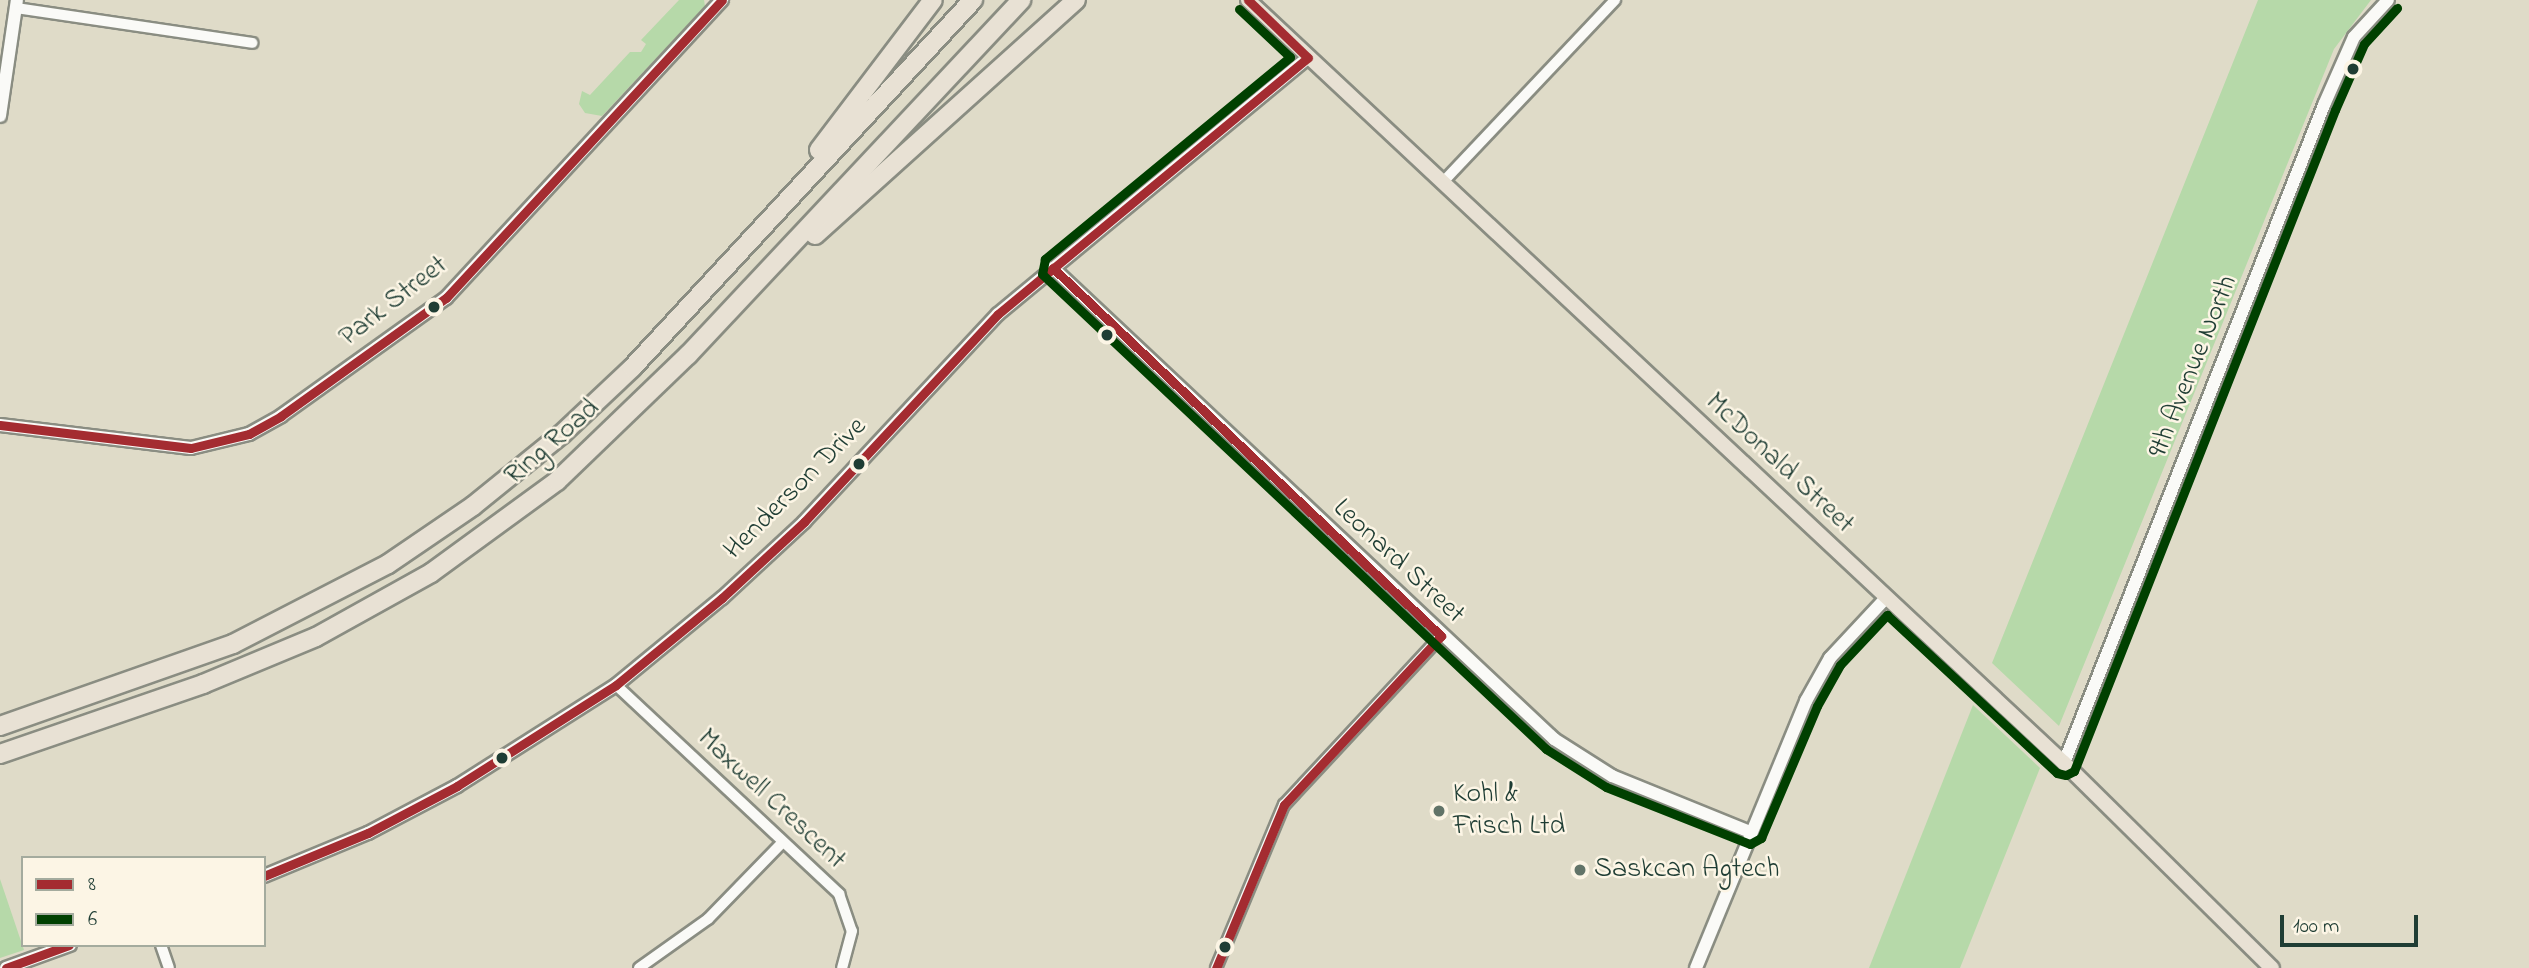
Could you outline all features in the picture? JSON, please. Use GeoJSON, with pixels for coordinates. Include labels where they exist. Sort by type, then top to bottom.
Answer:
{"type":"FeatureCollection","features":[{"type":"Feature","properties":{"kind":"highway"},"geometry":{"type":"LineString","coordinates":[[742,247],[933,0]]}},
{"type":"Feature","properties":{"kind":"highway","name":"Ring Road"},"geometry":{"type":"LineString","coordinates":[[0,726],[233,644],[388,564],[472,506],[562,434],[632,368],[973,0]]}},
{"type":"Feature","properties":{"kind":"highway","name":"Ring Road"},"geometry":{"type":"LineString","coordinates":[[0,754],[204,684],[304,642],[431,573],[557,481],[688,355],[1021,0]]}},
{"type":"Feature","properties":{"kind":"highway"},"geometry":{"type":"LineString","coordinates":[[688,355],[1076,0]]}},
{"type":"Feature","properties":{"kind":"main road","name":"McDonald Street"},"geometry":{"type":"LineString","coordinates":[[1248,0],[2064,763],[2272,968]]}},
{"type":"Feature","properties":{"kind":"street","name":"Park Street"},"geometry":{"type":"LineString","coordinates":[[0,425],[191,448],[240,437],[281,416],[446,298],[722,0]]}},
{"type":"Feature","properties":{"kind":"street"},"geometry":{"type":"LineString","coordinates":[[1442,183],[1615,0]]}},
{"type":"Feature","properties":{"kind":"street","name":"9th Avenue North"},"geometry":{"type":"LineString","coordinates":[[2064,763],[2324,105],[2354,37],[2388,0]]}},
{"type":"Feature","properties":{"kind":"street"},"geometry":{"type":"LineString","coordinates":[[0,116],[16,4],[252,43]]}},
{"type":"Feature","properties":{"kind":"street","name":"Henderson Drive"},"geometry":{"type":"LineString","coordinates":[[266,875],[368,833],[471,779],[616,685],[692,624],[804,522],[998,314],[1308,58]]}},
{"type":"Feature","properties":{"kind":"street","name":"Leonard Street"},"geometry":{"type":"LineString","coordinates":[[1053,268],[1441,636],[1579,758],[1612,776],[1751,831]]}},
{"type":"Feature","properties":{"kind":"street"},"geometry":{"type":"LineString","coordinates":[[1696,968],[1806,701],[1830,657],[1886,597]]}},
{"type":"Feature","properties":{"kind":"street"},"geometry":{"type":"LineString","coordinates":[[1216,968],[1284,805],[1441,636]]}},
{"type":"Feature","properties":{"kind":"street","name":"Maxwell Crescent"},"geometry":{"type":"LineString","coordinates":[[616,685],[845,904],[852,939],[842,968]]}},
{"type":"Feature","properties":{"kind":"street"},"geometry":{"type":"LineString","coordinates":[[639,968],[708,919],[783,842]]}},
{"type":"Feature","properties":{"kind":"street"},"geometry":{"type":"LineString","coordinates":[[6,968],[64,947]]}},
{"type":"Feature","properties":{"kind":"street"},"geometry":{"type":"LineString","coordinates":[[162,947],[169,968]]}},
{"type":"Feature","properties":{"kind":"green space"},"geometry":{"type":"Polygon","coordinates":[[[679,0],[704,0],[705,6],[602,116],[585,113],[579,104],[582,91],[590,95],[630,52],[641,52],[646,44],[641,40],[679,0]]]}},
{"type":"Feature","properties":{"kind":"green space"},"geometry":{"type":"Polygon","coordinates":[[[2258,0],[2371,0],[2334,49],[2059,726],[1992,663],[2258,0]]]}},
{"type":"Feature","properties":{"kind":"green space"},"geometry":{"type":"Polygon","coordinates":[[[1973,705],[2040,768],[1960,968],[1869,968],[1973,705]]]}},
{"type":"Feature","properties":{"kind":"green space"},"geometry":{"type":"Polygon","coordinates":[[[0,879],[24,950],[0,958],[0,879]]]}},
{"type":"Feature","properties":{"kind":"transit line","name":"8"},"geometry":{"type":"LineString","coordinates":[[0,425],[191,448],[249,434],[281,416],[446,298],[722,0]]}},
{"type":"Feature","properties":{"kind":"transit line","name":"8"},"geometry":{"type":"LineString","coordinates":[[1248,0],[1308,58]]}},
{"type":"Feature","properties":{"kind":"transit line","name":"6"},"geometry":{"type":"LineString","coordinates":[[1239,9],[1290,57],[1045,259],[1042,274],[1546,749],[1606,787],[1750,844],[1761,838],[1817,706],[1840,665],[1887,615],[2057,773],[2066,775],[2074,771],[2335,110],[2364,44],[2397,8]]}},
{"type":"Feature","properties":{"kind":"transit line","name":"8"},"geometry":{"type":"LineString","coordinates":[[266,875],[368,833],[457,786],[616,685],[722,598],[804,522],[998,314],[1308,58]]}},
{"type":"Feature","properties":{"kind":"transit line","name":"8"},"geometry":{"type":"LineString","coordinates":[[1053,268],[1441,636],[1284,805],[1216,968]]}},
{"type":"Feature","properties":{"kind":"transit line","name":"8"},"geometry":{"type":"LineString","coordinates":[[6,968],[64,947]]}},
{"type":"Feature","properties":{"kind":"place","name":"Kohl & Frisch Ltd"},"geometry":{"type":"Point","coordinates":[1439,811]}},
{"type":"Feature","properties":{"kind":"place","name":"Saskcan Agtech"},"geometry":{"type":"Point","coordinates":[1580,870]}}]}
